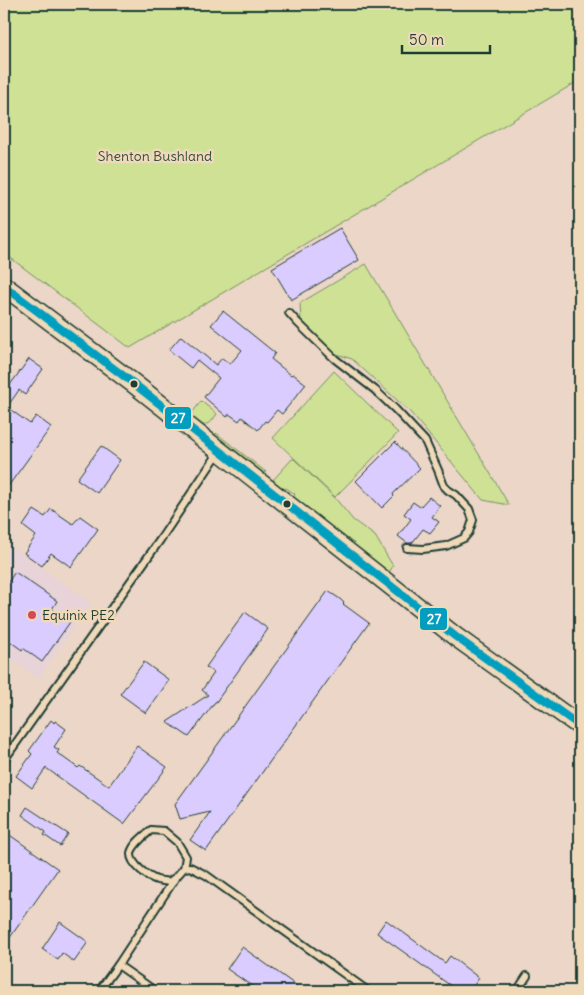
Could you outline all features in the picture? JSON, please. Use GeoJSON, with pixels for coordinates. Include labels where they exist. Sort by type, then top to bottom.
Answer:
{"type":"FeatureCollection","features":[{"type":"Feature","properties":{"kind":"street"},"geometry":{"type":"LineString","coordinates":[[4,286],[134,383],[456,637],[580,726]]}},
{"type":"Feature","properties":{"kind":"lane"},"geometry":{"type":"LineString","coordinates":[[289,313],[335,359],[375,390],[415,430],[425,441],[444,486],[469,508],[473,520],[469,532],[464,538],[446,546],[423,549],[407,548]]}},
{"type":"Feature","properties":{"kind":"lane"},"geometry":{"type":"LineString","coordinates":[[4,760],[220,451]]}},
{"type":"Feature","properties":{"kind":"lane"},"geometry":{"type":"LineString","coordinates":[[99,991],[184,868],[186,857],[177,842],[164,831],[151,830],[137,842],[131,852],[132,861],[142,872],[156,880],[169,882],[176,877]]}},
{"type":"Feature","properties":{"kind":"lane"},"geometry":{"type":"LineString","coordinates":[[184,868],[190,867],[206,875],[368,991]]}},
{"type":"Feature","properties":{"kind":"lane"},"geometry":{"type":"LineString","coordinates":[[118,965],[155,991]]}},
{"type":"Feature","properties":{"kind":"lane"},"geometry":{"type":"LineString","coordinates":[[516,991],[527,976]]}},
{"type":"Feature","properties":{"kind":"shaded area"},"geometry":{"type":"Polygon","coordinates":[[[4,541],[91,603],[38,678],[4,653],[4,541]]]}},
{"type":"Feature","properties":{"kind":"green space","name":"Shenton Bushland"},"geometry":{"type":"Polygon","coordinates":[[[4,4],[580,4],[580,80],[130,348],[4,253],[4,4]]]}},
{"type":"Feature","properties":{"kind":"green space"},"geometry":{"type":"Polygon","coordinates":[[[366,264],[509,505],[483,500],[410,412],[352,359],[334,353],[301,322],[300,303],[366,264]]]}},
{"type":"Feature","properties":{"kind":"green space"},"geometry":{"type":"Polygon","coordinates":[[[334,371],[398,433],[335,497],[273,438],[334,371]]]}},
{"type":"Feature","properties":{"kind":"green space"},"geometry":{"type":"Polygon","coordinates":[[[201,401],[217,414],[211,422],[202,426],[190,416],[201,401]]]}},
{"type":"Feature","properties":{"kind":"green space"},"geometry":{"type":"Polygon","coordinates":[[[216,433],[266,472],[262,474],[215,436],[216,433]]]}},
{"type":"Feature","properties":{"kind":"green space"},"geometry":{"type":"Polygon","coordinates":[[[292,459],[335,498],[353,520],[375,536],[393,566],[388,574],[292,499],[295,494],[286,488],[282,491],[273,483],[274,479],[292,459]]]}},
{"type":"Feature","properties":{"kind":"building"},"geometry":{"type":"Polygon","coordinates":[[[340,228],[359,260],[291,300],[272,268],[340,228]]]}},
{"type":"Feature","properties":{"kind":"building"},"geometry":{"type":"Polygon","coordinates":[[[223,311],[275,353],[271,359],[306,384],[282,414],[277,410],[258,430],[242,417],[239,421],[229,414],[227,417],[204,397],[219,378],[197,360],[191,368],[169,350],[181,336],[216,365],[222,358],[230,364],[242,350],[211,325],[223,311]]]}},
{"type":"Feature","properties":{"kind":"building"},"geometry":{"type":"Polygon","coordinates":[[[29,359],[43,369],[25,395],[19,390],[7,407],[30,424],[36,416],[51,427],[4,492],[4,393],[29,359]]]}},
{"type":"Feature","properties":{"kind":"building"},"geometry":{"type":"Polygon","coordinates":[[[395,442],[420,468],[393,494],[394,496],[382,508],[356,481],[395,442]]]}},
{"type":"Feature","properties":{"kind":"building"},"geometry":{"type":"Polygon","coordinates":[[[101,446],[120,460],[97,493],[77,479],[101,446]]]}},
{"type":"Feature","properties":{"kind":"building"},"geometry":{"type":"Polygon","coordinates":[[[429,497],[440,506],[432,517],[439,522],[430,533],[423,529],[412,543],[407,543],[398,536],[411,519],[404,514],[413,502],[420,507],[429,497]]]}},
{"type":"Feature","properties":{"kind":"building"},"geometry":{"type":"Polygon","coordinates":[[[51,509],[73,524],[80,516],[98,529],[71,567],[51,553],[42,566],[24,553],[36,536],[23,526],[34,510],[45,517],[51,509]]]}},
{"type":"Feature","properties":{"kind":"building","name":"Equinix PE2"},"geometry":{"type":"Polygon","coordinates":[[[15,572],[57,601],[52,609],[70,622],[42,662],[4,637],[4,588],[15,572]]]}},
{"type":"Feature","properties":{"kind":"building"},"geometry":{"type":"Polygon","coordinates":[[[328,591],[369,623],[206,851],[190,840],[210,812],[180,819],[175,804],[328,591]]]}},
{"type":"Feature","properties":{"kind":"building"},"geometry":{"type":"Polygon","coordinates":[[[245,612],[268,629],[189,737],[167,722],[208,695],[202,690],[214,673],[206,667],[245,612]]]}},
{"type":"Feature","properties":{"kind":"building"},"geometry":{"type":"Polygon","coordinates":[[[144,662],[169,680],[146,713],[120,694],[144,662]]]}},
{"type":"Feature","properties":{"kind":"building"},"geometry":{"type":"Polygon","coordinates":[[[51,720],[66,729],[54,747],[59,750],[57,753],[109,786],[137,746],[167,767],[124,824],[46,768],[32,788],[16,776],[32,754],[29,751],[51,720]]]}},
{"type":"Feature","properties":{"kind":"building"},"geometry":{"type":"Polygon","coordinates":[[[27,807],[68,834],[60,846],[44,835],[46,832],[22,815],[27,807]]]}},
{"type":"Feature","properties":{"kind":"building"},"geometry":{"type":"Polygon","coordinates":[[[4,831],[58,869],[4,946],[4,831]]]}},
{"type":"Feature","properties":{"kind":"building"},"geometry":{"type":"Polygon","coordinates":[[[386,920],[445,963],[450,956],[479,978],[470,991],[458,991],[377,933],[386,920]]]}},
{"type":"Feature","properties":{"kind":"building"},"geometry":{"type":"Polygon","coordinates":[[[60,922],[88,942],[74,962],[62,953],[58,960],[42,949],[60,922]]]}},
{"type":"Feature","properties":{"kind":"building"},"geometry":{"type":"Polygon","coordinates":[[[242,947],[304,991],[259,991],[227,969],[242,947]]]}},
{"type":"Feature","properties":{"kind":"transit line","name":"27"},"geometry":{"type":"LineString","coordinates":[[4,286],[133,383],[456,637],[580,726]]}},
{"type":"Feature","properties":{"kind":"place","name":"Equinix PE2"},"geometry":{"type":"Point","coordinates":[32,615]}}]}
